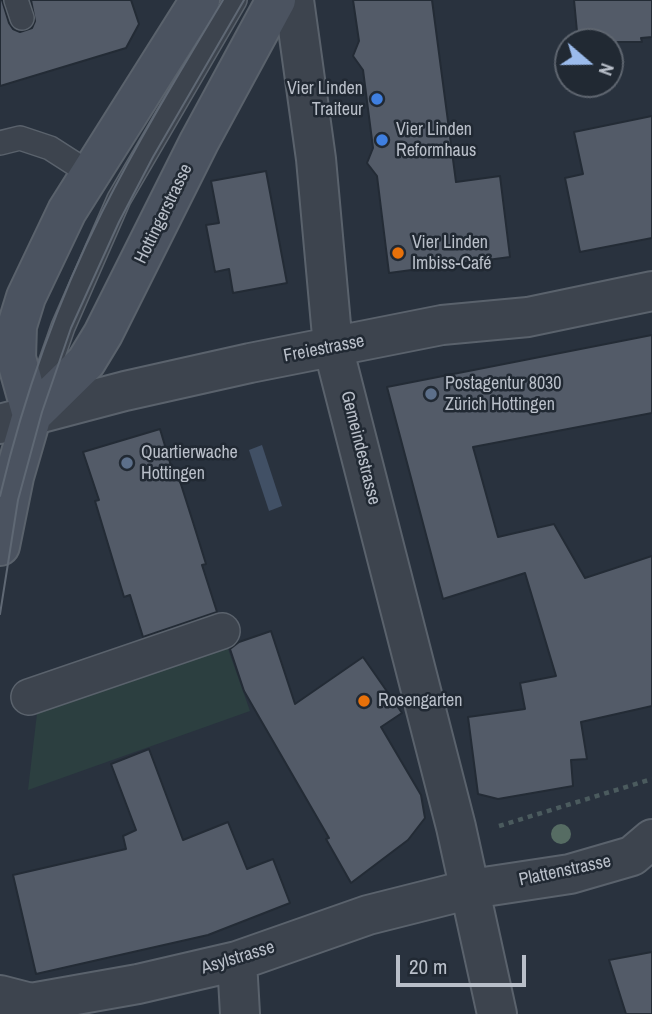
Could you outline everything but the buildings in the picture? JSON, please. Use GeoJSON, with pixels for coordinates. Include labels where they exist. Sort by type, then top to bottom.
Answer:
{"type":"FeatureCollection","features":[{"type":"Feature","properties":{"kind":"main road"},"geometry":{"type":"LineString","coordinates":[[16,419],[17,326],[26,297],[67,211],[89,173],[200,0]]}},
{"type":"Feature","properties":{"kind":"main road","name":"Hottingerstrasse"},"geometry":{"type":"LineString","coordinates":[[0,546],[14,477],[16,419],[86,362],[103,334],[199,142],[276,0]]}},
{"type":"Feature","properties":{"kind":"street","name":"Gemeindestrasse"},"geometry":{"type":"LineString","coordinates":[[294,0],[316,159],[333,346],[471,889],[498,1014]]}},
{"type":"Feature","properties":{"kind":"street","name":"Freiestrasse"},"geometry":{"type":"LineString","coordinates":[[16,419],[125,391],[333,346],[442,325],[528,317],[652,291]]}},
{"type":"Feature","properties":{"kind":"street"},"geometry":{"type":"LineString","coordinates":[[29,696],[222,631]]}},
{"type":"Feature","properties":{"kind":"street","name":"Plattenstrasse"},"geometry":{"type":"LineString","coordinates":[[471,889],[570,874],[632,856],[652,839]]}},
{"type":"Feature","properties":{"kind":"street","name":"Asylstrasse"},"geometry":{"type":"LineString","coordinates":[[0,995],[31,1003],[138,984],[237,961],[368,915],[471,889]]}},
{"type":"Feature","properties":{"kind":"street"},"geometry":{"type":"LineString","coordinates":[[237,961],[240,1014]]}},
{"type":"Feature","properties":{"kind":"lane","name":"Hottingerstrasse"},"geometry":{"type":"LineString","coordinates":[[16,419],[63,327],[119,199],[235,0]]}},
{"type":"Feature","properties":{"kind":"lane"},"geometry":{"type":"LineString","coordinates":[[0,143],[20,138],[50,148],[89,173]]}},
{"type":"Feature","properties":{"kind":"path"},"geometry":{"type":"LineString","coordinates":[[497,827],[652,779]]}},
{"type":"Feature","properties":{"kind":"shaded area"},"geometry":{"type":"Polygon","coordinates":[[[226,643],[250,711],[28,790],[38,705],[226,643]]]}},
{"type":"Feature","properties":{"kind":"water"},"geometry":{"type":"Polygon","coordinates":[[[262,445],[282,506],[269,511],[249,450],[262,445]]]}},
{"type":"Feature","properties":{"kind":"tram line"},"geometry":{"type":"LineString","coordinates":[[0,496],[19,423],[70,281],[145,131],[223,0]]}},
{"type":"Feature","properties":{"kind":"tram line"},"geometry":{"type":"LineString","coordinates":[[0,614],[18,500],[42,412],[71,328],[119,222],[153,157],[244,0]]}},
{"type":"Feature","properties":{"kind":"place","name":"Vier Linden Traiteur"},"geometry":{"type":"Point","coordinates":[377,99]}},
{"type":"Feature","properties":{"kind":"place","name":"Vier Linden Reformhaus"},"geometry":{"type":"Point","coordinates":[382,140]}},
{"type":"Feature","properties":{"kind":"place","name":"Vier Linden Imbiss-Café"},"geometry":{"type":"Point","coordinates":[398,253]}},
{"type":"Feature","properties":{"kind":"place","name":"Postagentur 8030 Zürich Hottingen"},"geometry":{"type":"Point","coordinates":[431,394]}},
{"type":"Feature","properties":{"kind":"place","name":"Quartierwache Hottingen"},"geometry":{"type":"Point","coordinates":[127,463]}},
{"type":"Feature","properties":{"kind":"place","name":"Rosengarten"},"geometry":{"type":"Point","coordinates":[364,701]}}]}
